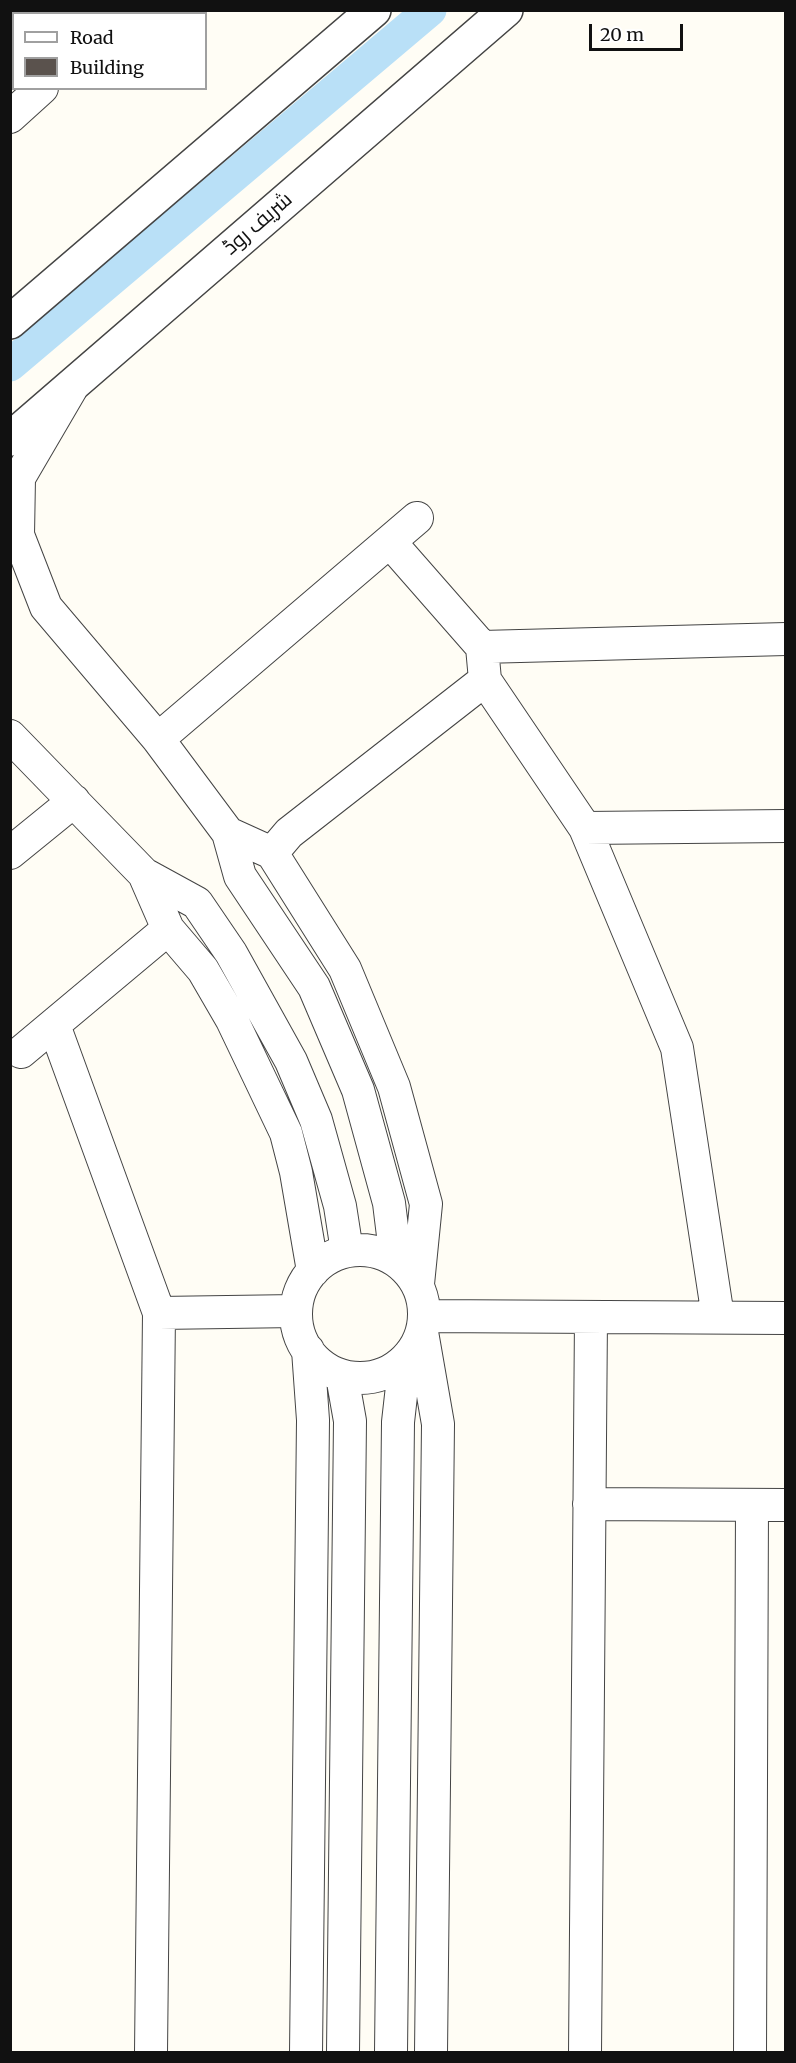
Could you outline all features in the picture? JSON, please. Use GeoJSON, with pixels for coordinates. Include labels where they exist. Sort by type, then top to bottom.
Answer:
{"type":"FeatureCollection","features":[{"type":"Feature","properties":{"kind":"street"},"geometry":{"type":"LineString","coordinates":[[10,322],[374,10]]}},
{"type":"Feature","properties":{"kind":"street","name":"شریف روڈ"},"geometry":{"type":"LineString","coordinates":[[10,439],[506,10]]}},
{"type":"Feature","properties":{"kind":"street"},"geometry":{"type":"LineString","coordinates":[[10,117],[40,90]]}},
{"type":"Feature","properties":{"kind":"street"},"geometry":{"type":"LineString","coordinates":[[75,383],[20,478],[18,535],[46,607],[158,739],[228,833],[240,876],[314,987],[358,1090],[389,1203],[396,1260]]}},
{"type":"Feature","properties":{"kind":"street"},"geometry":{"type":"LineString","coordinates":[[158,739],[417,518]]}},
{"type":"Feature","properties":{"kind":"street"},"geometry":{"type":"LineString","coordinates":[[390,542],[482,647],[484,680],[585,828],[677,1048],[718,1317]]}},
{"type":"Feature","properties":{"kind":"street"},"geometry":{"type":"LineString","coordinates":[[482,647],[786,639]]}},
{"type":"Feature","properties":{"kind":"street"},"geometry":{"type":"LineString","coordinates":[[272,853],[289,833],[484,680]]}},
{"type":"Feature","properties":{"kind":"street"},"geometry":{"type":"LineString","coordinates":[[10,736],[144,874],[197,903],[262,1004],[316,1120],[340,1206],[347,1251]]}},
{"type":"Feature","properties":{"kind":"street"},"geometry":{"type":"LineString","coordinates":[[10,853],[74,801]]}},
{"type":"Feature","properties":{"kind":"street"},"geometry":{"type":"LineString","coordinates":[[585,828],[786,826]]}},
{"type":"Feature","properties":{"kind":"street"},"geometry":{"type":"LineString","coordinates":[[228,833],[272,853],[345,969],[394,1086],[426,1204],[418,1284],[438,1424],[431,2052]]}},
{"type":"Feature","properties":{"kind":"street"},"geometry":{"type":"LineString","coordinates":[[144,874],[168,929],[203,970],[232,1020],[285,1133],[296,1172],[313,1271]]}},
{"type":"Feature","properties":{"kind":"street"},"geometry":{"type":"LineString","coordinates":[[21,1052],[168,929]]}},
{"type":"Feature","properties":{"kind":"street"},"geometry":{"type":"LineString","coordinates":[[54,1025],[159,1313],[151,2052]]}},
{"type":"Feature","properties":{"kind":"street"},"geometry":{"type":"LineString","coordinates":[[418,1284],[396,1260],[381,1253],[362,1249],[331,1256],[313,1271],[299,1294],[296,1311],[297,1328],[308,1350],[327,1369],[342,1376],[359,1378],[376,1376],[392,1370],[405,1360],[416,1347],[424,1324]]}},
{"type":"Feature","properties":{"kind":"street"},"geometry":{"type":"LineString","coordinates":[[159,1313],[296,1311]]}},
{"type":"Feature","properties":{"kind":"street"},"geometry":{"type":"LineString","coordinates":[[585,2052],[591,1317]]}},
{"type":"Feature","properties":{"kind":"street"},"geometry":{"type":"LineString","coordinates":[[424,1324],[591,1317],[786,1318]]}},
{"type":"Feature","properties":{"kind":"street"},"geometry":{"type":"LineString","coordinates":[[306,2052],[313,1420],[308,1350]]}},
{"type":"Feature","properties":{"kind":"street"},"geometry":{"type":"LineString","coordinates":[[391,2052],[398,1422],[405,1360]]}},
{"type":"Feature","properties":{"kind":"street"},"geometry":{"type":"LineString","coordinates":[[342,1376],[350,1421],[344,2052]]}},
{"type":"Feature","properties":{"kind":"street"},"geometry":{"type":"LineString","coordinates":[[589,1504],[786,1505]]}},
{"type":"Feature","properties":{"kind":"street"},"geometry":{"type":"LineString","coordinates":[[750,2052],[752,1504]]}},
{"type":"Feature","properties":{"kind":"building"},"geometry":{"type":"Polygon","coordinates":[[[10,10],[65,10],[63,12],[12,12],[12,52],[10,53],[10,10]]]}},
{"type":"Feature","properties":{"kind":"waterway"},"geometry":{"type":"LineString","coordinates":[[10,365],[430,10]]}}]}
